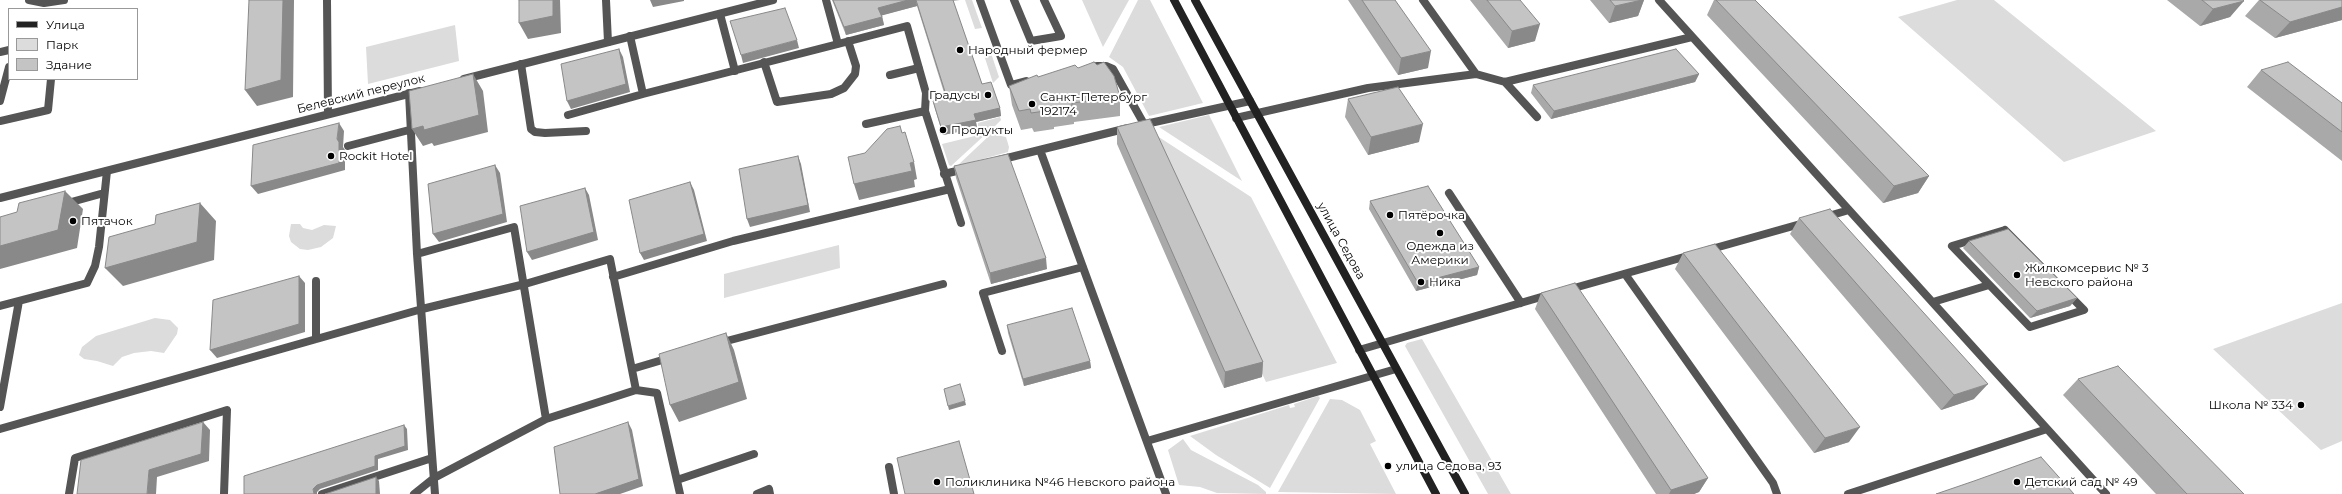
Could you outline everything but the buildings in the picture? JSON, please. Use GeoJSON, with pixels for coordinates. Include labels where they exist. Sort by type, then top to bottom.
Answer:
{"type":"FeatureCollection","features":[{"type":"Feature","properties":{"kind":"main road"},"geometry":{"type":"LineString","coordinates":[[1174,0],[1436,494]]}},
{"type":"Feature","properties":{"kind":"main road","name":"улица Седова"},"geometry":{"type":"LineString","coordinates":[[1195,0],[1465,494]]}},
{"type":"Feature","properties":{"kind":"street"},"geometry":{"type":"LineString","coordinates":[[29,0],[44,3],[64,0]]}},
{"type":"Feature","properties":{"kind":"street"},"geometry":{"type":"LineString","coordinates":[[327,0],[328,113]]}},
{"type":"Feature","properties":{"kind":"street"},"geometry":{"type":"LineString","coordinates":[[606,0],[608,42]]}},
{"type":"Feature","properties":{"kind":"street"},"geometry":{"type":"LineString","coordinates":[[454,82],[773,0]]}},
{"type":"Feature","properties":{"kind":"street"},"geometry":{"type":"LineString","coordinates":[[826,0],[838,44]]}},
{"type":"Feature","properties":{"kind":"street"},"geometry":{"type":"LineString","coordinates":[[980,0],[1010,84],[1032,80]]}},
{"type":"Feature","properties":{"kind":"street"},"geometry":{"type":"LineString","coordinates":[[1014,0],[1031,41],[1061,36],[1044,0]]}},
{"type":"Feature","properties":{"kind":"street"},"geometry":{"type":"LineString","coordinates":[[1423,0],[1476,74]]}},
{"type":"Feature","properties":{"kind":"street"},"geometry":{"type":"LineString","coordinates":[[1659,0],[2106,494]]}},
{"type":"Feature","properties":{"kind":"street"},"geometry":{"type":"LineString","coordinates":[[720,14],[735,71]]}},
{"type":"Feature","properties":{"kind":"street"},"geometry":{"type":"LineString","coordinates":[[568,115],[764,62],[907,26],[926,93],[925,111],[961,223]]}},
{"type":"Feature","properties":{"kind":"street"},"geometry":{"type":"LineString","coordinates":[[630,36],[643,94]]}},
{"type":"Feature","properties":{"kind":"street"},"geometry":{"type":"LineString","coordinates":[[1236,118],[1368,88],[1457,78],[1476,74],[1505,82],[1692,37]]}},
{"type":"Feature","properties":{"kind":"street"},"geometry":{"type":"LineString","coordinates":[[764,62],[777,102],[831,94],[844,88],[855,74],[856,66],[848,41]]}},
{"type":"Feature","properties":{"kind":"street"},"geometry":{"type":"LineString","coordinates":[[521,64],[531,129],[545,133],[586,131]]}},
{"type":"Feature","properties":{"kind":"street"},"geometry":{"type":"LineString","coordinates":[[1091,67],[1106,66],[1113,69],[1144,124]]}},
{"type":"Feature","properties":{"kind":"street"},"geometry":{"type":"LineString","coordinates":[[890,74],[919,68]]}},
{"type":"Feature","properties":{"kind":"street"},"geometry":{"type":"LineString","coordinates":[[0,101],[8,71]]}},
{"type":"Feature","properties":{"kind":"street"},"geometry":{"type":"LineString","coordinates":[[0,121],[48,110],[52,80]]}},
{"type":"Feature","properties":{"kind":"street"},"geometry":{"type":"LineString","coordinates":[[1505,82],[1537,117]]}},
{"type":"Feature","properties":{"kind":"street","name":"Белевский переулок"},"geometry":{"type":"LineString","coordinates":[[0,198],[328,113],[431,88]]}},
{"type":"Feature","properties":{"kind":"street"},"geometry":{"type":"LineString","coordinates":[[409,93],[409,130],[417,254],[435,494]]}},
{"type":"Feature","properties":{"kind":"street"},"geometry":{"type":"LineString","coordinates":[[990,163],[1144,124],[1250,100]]}},
{"type":"Feature","properties":{"kind":"street"},"geometry":{"type":"LineString","coordinates":[[866,124],[925,111]]}},
{"type":"Feature","properties":{"kind":"street"},"geometry":{"type":"LineString","coordinates":[[348,146],[409,130]]}},
{"type":"Feature","properties":{"kind":"street"},"geometry":{"type":"LineString","coordinates":[[1040,150],[1166,494]]}},
{"type":"Feature","properties":{"kind":"street"},"geometry":{"type":"LineString","coordinates":[[944,174],[975,167]]}},
{"type":"Feature","properties":{"kind":"street"},"geometry":{"type":"LineString","coordinates":[[0,306],[87,283],[103,246],[104,193],[107,171]]}},
{"type":"Feature","properties":{"kind":"street"},"geometry":{"type":"LineString","coordinates":[[613,277],[733,241],[950,189]]}},
{"type":"Feature","properties":{"kind":"street"},"geometry":{"type":"LineString","coordinates":[[53,207],[104,193]]}},
{"type":"Feature","properties":{"kind":"street"},"geometry":{"type":"LineString","coordinates":[[1449,193],[1521,303]]}},
{"type":"Feature","properties":{"kind":"street"},"geometry":{"type":"LineString","coordinates":[[1359,350],[1849,210]]}},
{"type":"Feature","properties":{"kind":"street"},"geometry":{"type":"LineString","coordinates":[[417,254],[514,227],[525,284],[546,419]]}},
{"type":"Feature","properties":{"kind":"street"},"geometry":{"type":"LineString","coordinates":[[2005,230],[2084,310],[2030,327],[1989,285],[1952,246],[2005,230]]}},
{"type":"Feature","properties":{"kind":"street"},"geometry":{"type":"LineString","coordinates":[[0,429],[422,308],[525,284],[610,259],[636,390]]}},
{"type":"Feature","properties":{"kind":"street"},"geometry":{"type":"LineString","coordinates":[[1002,351],[983,293],[1083,266]]}},
{"type":"Feature","properties":{"kind":"street"},"geometry":{"type":"LineString","coordinates":[[1625,274],[1773,483],[1777,494]]}},
{"type":"Feature","properties":{"kind":"street"},"geometry":{"type":"LineString","coordinates":[[316,281],[316,339]]}},
{"type":"Feature","properties":{"kind":"street"},"geometry":{"type":"LineString","coordinates":[[710,346],[943,284]]}},
{"type":"Feature","properties":{"kind":"street"},"geometry":{"type":"LineString","coordinates":[[1933,302],[1989,285]]}},
{"type":"Feature","properties":{"kind":"street"},"geometry":{"type":"LineString","coordinates":[[0,407],[19,301]]}},
{"type":"Feature","properties":{"kind":"street"},"geometry":{"type":"LineString","coordinates":[[632,369],[681,354]]}},
{"type":"Feature","properties":{"kind":"street"},"geometry":{"type":"LineString","coordinates":[[1147,441],[1396,369]]}},
{"type":"Feature","properties":{"kind":"street"},"geometry":{"type":"LineString","coordinates":[[414,494],[434,478],[546,419],[636,390],[657,393],[680,494]]}},
{"type":"Feature","properties":{"kind":"street"},"geometry":{"type":"LineString","coordinates":[[69,494],[75,458],[227,410],[224,494]]}},
{"type":"Feature","properties":{"kind":"street"},"geometry":{"type":"LineString","coordinates":[[1848,494],[2047,429]]}},
{"type":"Feature","properties":{"kind":"street"},"geometry":{"type":"LineString","coordinates":[[677,480],[754,454]]}},
{"type":"Feature","properties":{"kind":"street"},"geometry":{"type":"LineString","coordinates":[[322,494],[432,458]]}},
{"type":"Feature","properties":{"kind":"street"},"geometry":{"type":"LineString","coordinates":[[889,467],[894,494]]}},
{"type":"Feature","properties":{"kind":"street"},"geometry":{"type":"LineString","coordinates":[[757,494],[769,490],[770,494]]}},
{"type":"Feature","properties":{"kind":"green space"},"geometry":{"type":"Polygon","coordinates":[[[965,0],[972,0],[982,28],[975,29],[965,0]]]}},
{"type":"Feature","properties":{"kind":"green space"},"geometry":{"type":"Polygon","coordinates":[[[1082,0],[1129,0],[1103,47],[1082,0]]]}},
{"type":"Feature","properties":{"kind":"green space"},"geometry":{"type":"Polygon","coordinates":[[[1138,0],[1150,0],[1203,103],[1149,116],[1123,67],[1109,57],[1138,0]]]}},
{"type":"Feature","properties":{"kind":"green space"},"geometry":{"type":"Polygon","coordinates":[[[1957,0],[1994,0],[2156,131],[2064,162],[1898,17],[1957,0]]]}},
{"type":"Feature","properties":{"kind":"green space"},"geometry":{"type":"Polygon","coordinates":[[[455,25],[459,61],[368,84],[366,47],[455,25]]]}},
{"type":"Feature","properties":{"kind":"green space"},"geometry":{"type":"Polygon","coordinates":[[[991,53],[999,77],[993,83],[984,55],[991,53]]]}},
{"type":"Feature","properties":{"kind":"green space"},"geometry":{"type":"Polygon","coordinates":[[[1209,115],[1242,181],[1159,127],[1209,115]]]}},
{"type":"Feature","properties":{"kind":"green space"},"geometry":{"type":"Polygon","coordinates":[[[1000,117],[1001,120],[991,130],[978,132],[978,123],[1000,117]]]}},
{"type":"Feature","properties":{"kind":"green space"},"geometry":{"type":"Polygon","coordinates":[[[1148,130],[1251,197],[1337,363],[1266,382],[1148,130]]]}},
{"type":"Feature","properties":{"kind":"green space"},"geometry":{"type":"Polygon","coordinates":[[[987,133],[951,166],[949,165],[942,144],[987,133]]]}},
{"type":"Feature","properties":{"kind":"green space"},"geometry":{"type":"Polygon","coordinates":[[[991,134],[1006,137],[1009,147],[1008,152],[957,166],[991,134]]]}},
{"type":"Feature","properties":{"kind":"green space"},"geometry":{"type":"Polygon","coordinates":[[[291,224],[300,224],[303,228],[312,230],[324,225],[336,226],[333,238],[321,247],[308,250],[300,249],[291,242],[289,236],[291,224]]]}},
{"type":"Feature","properties":{"kind":"green space"},"geometry":{"type":"Polygon","coordinates":[[[839,245],[840,268],[724,298],[724,274],[839,245]]]}},
{"type":"Feature","properties":{"kind":"green space","name":"Школа № 334"},"geometry":{"type":"Polygon","coordinates":[[[2342,303],[2342,441],[2321,450],[2213,349],[2342,303]]]}},
{"type":"Feature","properties":{"kind":"green space"},"geometry":{"type":"Polygon","coordinates":[[[155,318],[170,320],[178,328],[177,334],[164,353],[151,351],[134,353],[122,357],[113,366],[84,359],[79,355],[82,347],[96,336],[155,318]]]}},
{"type":"Feature","properties":{"kind":"green space"},"geometry":{"type":"Polygon","coordinates":[[[1422,339],[1511,494],[1488,494],[1405,346],[1407,343],[1422,339]]]}},
{"type":"Feature","properties":{"kind":"green space"},"geometry":{"type":"Polygon","coordinates":[[[1318,396],[1320,398],[1270,488],[1216,455],[1190,436],[1289,405],[1290,408],[1295,407],[1294,404],[1318,396]]]}},
{"type":"Feature","properties":{"kind":"green space"},"geometry":{"type":"Polygon","coordinates":[[[1330,399],[1342,400],[1360,410],[1376,441],[1370,444],[1396,494],[1278,492],[1330,399]]]}},
{"type":"Feature","properties":{"kind":"green space"},"geometry":{"type":"Polygon","coordinates":[[[1183,439],[1191,450],[1258,485],[1266,492],[1266,494],[1217,493],[1200,487],[1179,485],[1168,450],[1183,439]]]}},
{"type":"Feature","properties":{"kind":"place","name":"Народный фермер"},"geometry":{"type":"Point","coordinates":[960,50]}},
{"type":"Feature","properties":{"kind":"place","name":"Градусы"},"geometry":{"type":"Point","coordinates":[988,95]}},
{"type":"Feature","properties":{"kind":"place","name":"Санкт-Петербург 192174"},"geometry":{"type":"Point","coordinates":[1032,104]}},
{"type":"Feature","properties":{"kind":"place","name":"Продукты"},"geometry":{"type":"Point","coordinates":[943,130]}},
{"type":"Feature","properties":{"kind":"place","name":"Rockit Hotel"},"geometry":{"type":"Point","coordinates":[331,156]}},
{"type":"Feature","properties":{"kind":"place","name":"Пятёрочка"},"geometry":{"type":"Point","coordinates":[1390,215]}},
{"type":"Feature","properties":{"kind":"place","name":"Пятачок"},"geometry":{"type":"Point","coordinates":[73,221]}},
{"type":"Feature","properties":{"kind":"place","name":"Одежда из Америки"},"geometry":{"type":"Point","coordinates":[1440,233]}},
{"type":"Feature","properties":{"kind":"place","name":"Жилкомсервис № 3 Невского района"},"geometry":{"type":"Point","coordinates":[2017,275]}},
{"type":"Feature","properties":{"kind":"place","name":"Ника"},"geometry":{"type":"Point","coordinates":[1421,282]}},
{"type":"Feature","properties":{"kind":"place","name":"Школа № 334"},"geometry":{"type":"Point","coordinates":[2301,405]}},
{"type":"Feature","properties":{"kind":"place","name":"улица Седова, 93"},"geometry":{"type":"Point","coordinates":[1388,466]}},
{"type":"Feature","properties":{"kind":"place","name":"Поликлиника №46 Невского района"},"geometry":{"type":"Point","coordinates":[937,482]}},
{"type":"Feature","properties":{"kind":"place","name":"Детский сад № 49"},"geometry":{"type":"Point","coordinates":[2017,482]}}]}
